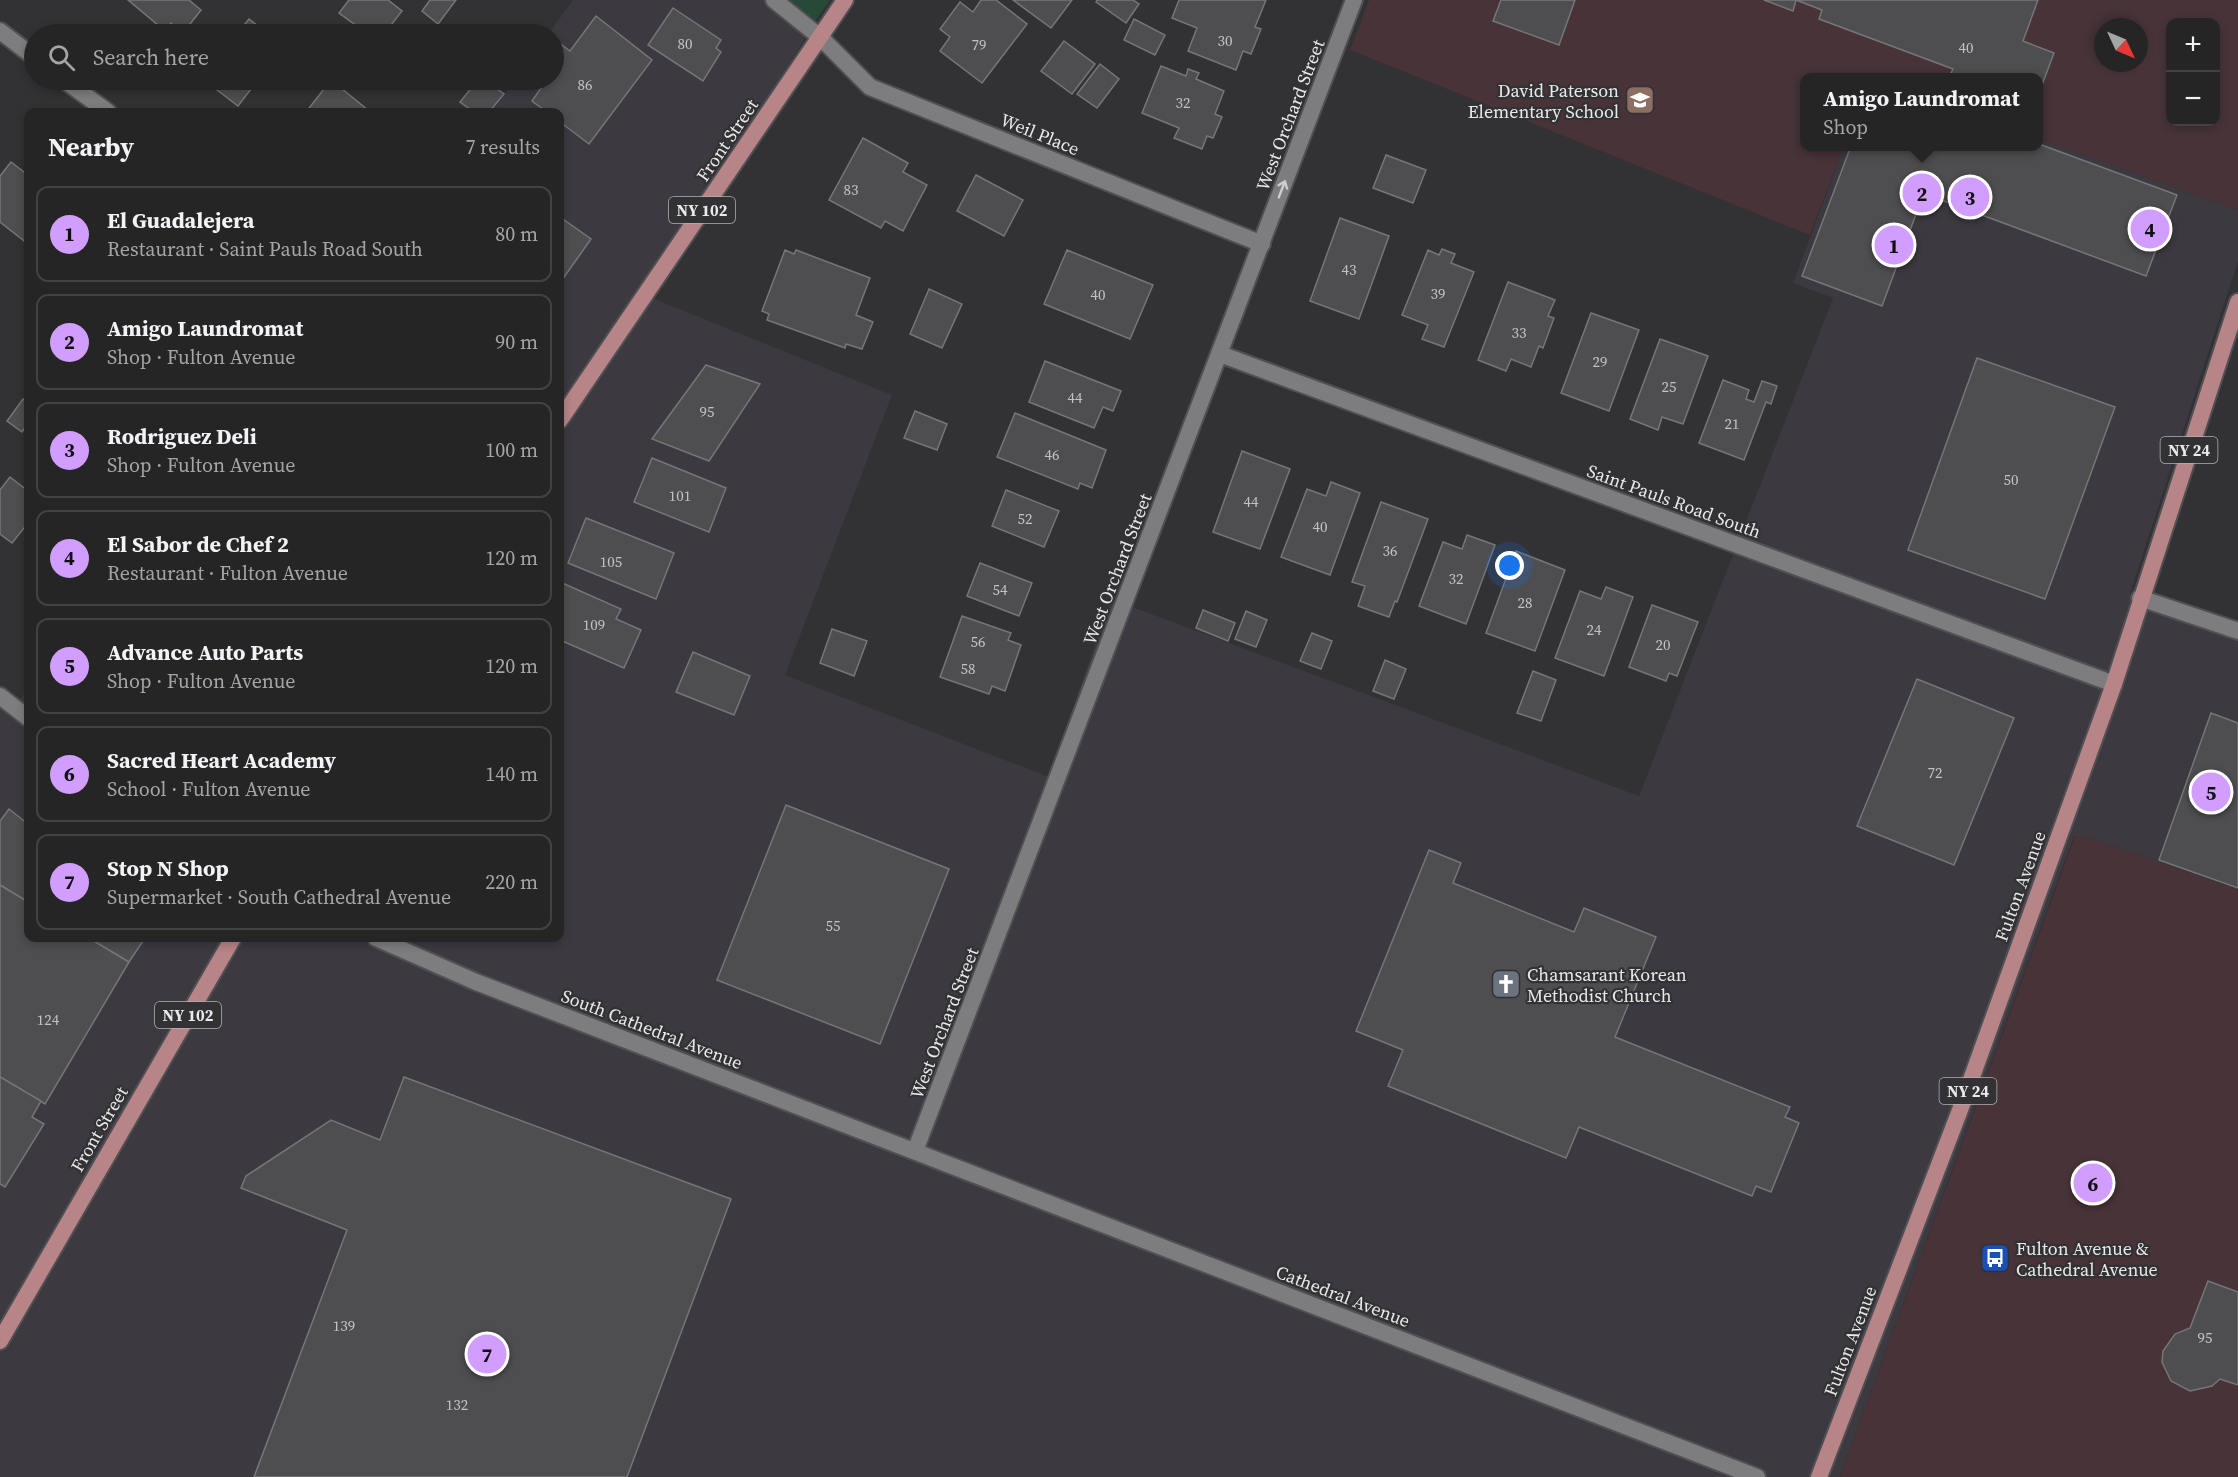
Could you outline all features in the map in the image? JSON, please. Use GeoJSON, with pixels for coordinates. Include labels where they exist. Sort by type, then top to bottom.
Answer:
{"type":"FeatureCollection","features":[{"type":"Feature","properties":{"kind":"main road","name":"Front Street"},"geometry":{"type":"LineString","coordinates":[[564,414],[845,0]]}},
{"type":"Feature","properties":{"kind":"main road","name":"Fulton Avenue"},"geometry":{"type":"LineString","coordinates":[[1819,1477],[1960,1110],[2114,684],[2140,598],[2238,302]]}},
{"type":"Feature","properties":{"kind":"main road","name":"Front Street"},"geometry":{"type":"LineString","coordinates":[[0,1341],[231,942]]}},
{"type":"Feature","properties":{"kind":"street","name":"Weil Place"},"geometry":{"type":"LineString","coordinates":[[774,0],[820,37],[870,87],[1262,244]]}},
{"type":"Feature","properties":{"kind":"street","name":"West Orchard Street"},"geometry":{"type":"LineString","coordinates":[[915,1151],[1354,0]]}},
{"type":"Feature","properties":{"kind":"street"},"geometry":{"type":"LineString","coordinates":[[0,31],[24,49]]}},
{"type":"Feature","properties":{"kind":"street"},"geometry":{"type":"LineString","coordinates":[[78,90],[102,108]]}},
{"type":"Feature","properties":{"kind":"street","name":"Saint Pauls Road South"},"geometry":{"type":"LineString","coordinates":[[1220,354],[2114,684]]}},
{"type":"Feature","properties":{"kind":"street"},"geometry":{"type":"LineString","coordinates":[[2140,598],[2238,631]]}},
{"type":"Feature","properties":{"kind":"street"},"geometry":{"type":"LineString","coordinates":[[0,696],[24,715]]}},
{"type":"Feature","properties":{"kind":"street","name":"South Cathedral Avenue"},"geometry":{"type":"LineString","coordinates":[[385,942],[476,982],[915,1151]]}},
{"type":"Feature","properties":{"kind":"street","name":"Cathedral Avenue"},"geometry":{"type":"LineString","coordinates":[[915,1151],[1757,1477]]}},
{"type":"Feature","properties":{"kind":"shaded area"},"geometry":{"type":"Polygon","coordinates":[[[573,0],[788,0],[815,21],[652,298],[892,395],[785,675],[1049,777],[1111,599],[1639,796],[1833,298],[1793,283],[1842,151],[2043,151],[2043,140],[2238,210],[2238,261],[2130,594],[2238,630],[2238,890],[2086,837],[2074,836],[1840,1477],[0,1477],[0,688],[18,702],[24,694],[24,942],[564,942],[564,108],[493,108],[507,90],[564,90],[564,24],[555,24],[573,0]]]}},
{"type":"Feature","properties":{"kind":"shaded area","name":"David Paterson Elementary School"},"geometry":{"type":"Polygon","coordinates":[[[1369,0],[2238,0],[2238,210],[2043,140],[2043,73],[1800,73],[1800,151],[1842,151],[1810,235],[1350,50],[1369,0]]]}},
{"type":"Feature","properties":{"kind":"shaded area"},"geometry":{"type":"Polygon","coordinates":[[[2075,836],[2086,837],[2238,890],[2238,1477],[1840,1477],[2075,836]]]}},
{"type":"Feature","properties":{"kind":"green space"},"geometry":{"type":"Polygon","coordinates":[[[788,0],[830,0],[815,21],[788,0]]]}},
{"type":"Feature","properties":{"kind":"building"},"geometry":{"type":"Polygon","coordinates":[[[128,0],[189,0],[201,10],[190,24],[157,24],[128,0]]]}},
{"type":"Feature","properties":{"kind":"building"},"geometry":{"type":"Polygon","coordinates":[[[349,0],[388,0],[402,11],[392,24],[354,24],[339,13],[349,0]]]}},
{"type":"Feature","properties":{"kind":"building"},"geometry":{"type":"Polygon","coordinates":[[[430,0],[456,0],[438,24],[422,11],[430,0]]]}},
{"type":"Feature","properties":{"kind":"building"},"geometry":{"type":"Polygon","coordinates":[[[981,0],[996,0],[1027,24],[982,83],[940,51],[950,37],[940,29],[960,2],[973,12],[981,0]]]}},
{"type":"Feature","properties":{"kind":"building"},"geometry":{"type":"Polygon","coordinates":[[[1013,0],[1072,0],[1051,28],[1013,0]]]}},
{"type":"Feature","properties":{"kind":"building"},"geometry":{"type":"Polygon","coordinates":[[[1097,0],[1133,0],[1139,4],[1126,23],[1096,2],[1097,0]]]}},
{"type":"Feature","properties":{"kind":"building"},"geometry":{"type":"Polygon","coordinates":[[[1179,0],[1266,0],[1255,27],[1261,29],[1251,54],[1243,51],[1236,70],[1188,51],[1197,28],[1172,18],[1179,0]]]}},
{"type":"Feature","properties":{"kind":"building"},"geometry":{"type":"Polygon","coordinates":[[[1501,0],[1575,0],[1559,45],[1493,21],[1501,0]]]}},
{"type":"Feature","properties":{"kind":"building"},"geometry":{"type":"Polygon","coordinates":[[[1764,0],[1796,0],[1793,11],[1764,0]]]}},
{"type":"Feature","properties":{"kind":"building"},"geometry":{"type":"Polygon","coordinates":[[[1796,0],[2038,0],[2023,41],[2054,53],[2043,82],[2043,73],[1951,73],[1953,69],[1819,19],[1822,10],[1796,0]]]}},
{"type":"Feature","properties":{"kind":"building"},"geometry":{"type":"Polygon","coordinates":[[[673,8],[721,40],[716,48],[721,52],[703,81],[648,45],[673,8]]]}},
{"type":"Feature","properties":{"kind":"building"},"geometry":{"type":"Polygon","coordinates":[[[596,16],[652,60],[589,144],[564,125],[564,108],[542,108],[532,101],[540,90],[564,90],[564,46],[570,51],[596,16]]]}},
{"type":"Feature","properties":{"kind":"building"},"geometry":{"type":"Polygon","coordinates":[[[249,19],[255,24],[245,24],[249,19]]]}},
{"type":"Feature","properties":{"kind":"building"},"geometry":{"type":"Polygon","coordinates":[[[1134,19],[1165,35],[1155,55],[1124,40],[1134,19]]]}},
{"type":"Feature","properties":{"kind":"building"},"geometry":{"type":"Polygon","coordinates":[[[1064,41],[1095,64],[1072,94],[1041,71],[1064,41]]]}},
{"type":"Feature","properties":{"kind":"building"},"geometry":{"type":"Polygon","coordinates":[[[1100,64],[1119,79],[1097,108],[1077,94],[1100,64]]]}},
{"type":"Feature","properties":{"kind":"building"},"geometry":{"type":"Polygon","coordinates":[[[1161,66],[1186,76],[1188,69],[1199,73],[1196,79],[1224,91],[1215,114],[1222,117],[1213,138],[1207,136],[1202,149],[1174,138],[1179,128],[1142,113],[1161,66]]]}},
{"type":"Feature","properties":{"kind":"building"},"geometry":{"type":"Polygon","coordinates":[[[217,90],[250,90],[238,106],[217,90]]]}},
{"type":"Feature","properties":{"kind":"building"},"geometry":{"type":"Polygon","coordinates":[[[323,90],[343,90],[366,108],[309,108],[323,90]]]}},
{"type":"Feature","properties":{"kind":"building"},"geometry":{"type":"Polygon","coordinates":[[[470,90],[498,90],[504,94],[492,108],[468,108],[460,102],[470,90]]]}},
{"type":"Feature","properties":{"kind":"building"},"geometry":{"type":"Polygon","coordinates":[[[863,138],[908,163],[903,172],[927,185],[903,231],[885,221],[881,228],[829,200],[863,138]]]}},
{"type":"Feature","properties":{"kind":"building"},"geometry":{"type":"Polygon","coordinates":[[[2043,145],[2177,195],[2146,276],[1936,198],[1919,206],[1882,306],[1802,276],[1849,151],[2043,151],[2043,145]]]}},
{"type":"Feature","properties":{"kind":"building"},"geometry":{"type":"Polygon","coordinates":[[[1386,155],[1426,170],[1413,203],[1373,188],[1386,155]]]}},
{"type":"Feature","properties":{"kind":"building"},"geometry":{"type":"Polygon","coordinates":[[[11,162],[24,172],[24,241],[0,222],[0,176],[11,162]]]}},
{"type":"Feature","properties":{"kind":"building"},"geometry":{"type":"Polygon","coordinates":[[[976,175],[1023,200],[1004,236],[957,211],[976,175]]]}},
{"type":"Feature","properties":{"kind":"building"},"geometry":{"type":"Polygon","coordinates":[[[1340,218],[1389,236],[1359,319],[1310,301],[1340,218]]]}},
{"type":"Feature","properties":{"kind":"building"},"geometry":{"type":"Polygon","coordinates":[[[564,220],[591,239],[564,277],[564,220]]]}},
{"type":"Feature","properties":{"kind":"building"},"geometry":{"type":"Polygon","coordinates":[[[1442,249],[1455,254],[1451,263],[1474,272],[1444,347],[1422,339],[1428,325],[1402,315],[1428,250],[1439,255],[1442,249]]]}},
{"type":"Feature","properties":{"kind":"building"},"geometry":{"type":"Polygon","coordinates":[[[785,250],[794,254],[796,250],[870,278],[856,315],[873,322],[862,349],[846,344],[845,348],[767,320],[769,314],[762,311],[785,250]]]}},
{"type":"Feature","properties":{"kind":"building"},"geometry":{"type":"Polygon","coordinates":[[[1067,250],[1153,285],[1130,339],[1044,304],[1067,250]]]}},
{"type":"Feature","properties":{"kind":"building"},"geometry":{"type":"Polygon","coordinates":[[[1508,282],[1555,300],[1548,316],[1554,318],[1543,348],[1539,346],[1531,367],[1511,359],[1506,371],[1478,360],[1508,282]]]}},
{"type":"Feature","properties":{"kind":"building"},"geometry":{"type":"Polygon","coordinates":[[[929,289],[962,304],[942,348],[910,334],[929,289]]]}},
{"type":"Feature","properties":{"kind":"building"},"geometry":{"type":"Polygon","coordinates":[[[1591,313],[1639,330],[1609,411],[1561,393],[1591,313]]]}},
{"type":"Feature","properties":{"kind":"building"},"geometry":{"type":"Polygon","coordinates":[[[1660,339],[1708,356],[1683,424],[1662,417],[1658,430],[1630,419],[1660,339]]]}},
{"type":"Feature","properties":{"kind":"building"},"geometry":{"type":"Polygon","coordinates":[[[1977,358],[2115,407],[2045,599],[1908,550],[1977,358]]]}},
{"type":"Feature","properties":{"kind":"building"},"geometry":{"type":"Polygon","coordinates":[[[1045,361],[1121,391],[1113,411],[1103,407],[1094,428],[1029,402],[1045,361]]]}},
{"type":"Feature","properties":{"kind":"building"},"geometry":{"type":"Polygon","coordinates":[[[706,365],[760,384],[709,461],[652,439],[706,365]]]}},
{"type":"Feature","properties":{"kind":"building"},"geometry":{"type":"Polygon","coordinates":[[[1723,380],[1749,390],[1746,399],[1754,402],[1762,381],[1777,386],[1771,404],[1766,402],[1744,460],[1699,443],[1723,380]]]}},
{"type":"Feature","properties":{"kind":"building"},"geometry":{"type":"Polygon","coordinates":[[[23,399],[24,429],[22,432],[7,421],[23,399]]]}},
{"type":"Feature","properties":{"kind":"building"},"geometry":{"type":"Polygon","coordinates":[[[915,411],[947,424],[937,450],[904,438],[915,411]]]}},
{"type":"Feature","properties":{"kind":"building"},"geometry":{"type":"Polygon","coordinates":[[[1015,413],[1106,450],[1092,488],[1080,483],[1078,489],[997,457],[1015,413]]]}},
{"type":"Feature","properties":{"kind":"building"},"geometry":{"type":"Polygon","coordinates":[[[1242,451],[1290,469],[1260,549],[1213,532],[1242,451]]]}},
{"type":"Feature","properties":{"kind":"building"},"geometry":{"type":"Polygon","coordinates":[[[652,458],[726,488],[709,532],[634,502],[652,458]]]}},
{"type":"Feature","properties":{"kind":"building"},"geometry":{"type":"Polygon","coordinates":[[[10,477],[24,488],[24,528],[12,543],[0,534],[0,490],[10,477]]]}},
{"type":"Feature","properties":{"kind":"building"},"geometry":{"type":"Polygon","coordinates":[[[1331,482],[1360,493],[1330,575],[1281,557],[1307,489],[1326,496],[1331,482]]]}},
{"type":"Feature","properties":{"kind":"building"},"geometry":{"type":"Polygon","coordinates":[[[1006,490],[1059,511],[1044,547],[992,526],[1006,490]]]}},
{"type":"Feature","properties":{"kind":"building"},"geometry":{"type":"Polygon","coordinates":[[[1381,502],[1428,519],[1397,602],[1395,601],[1389,617],[1358,606],[1365,586],[1352,582],[1381,502]]]}},
{"type":"Feature","properties":{"kind":"building"},"geometry":{"type":"Polygon","coordinates":[[[586,518],[674,553],[656,599],[568,563],[586,518]]]}},
{"type":"Feature","properties":{"kind":"building"},"geometry":{"type":"Polygon","coordinates":[[[1467,535],[1495,545],[1466,624],[1419,606],[1443,542],[1462,549],[1467,535]]]}},
{"type":"Feature","properties":{"kind":"building"},"geometry":{"type":"Polygon","coordinates":[[[1516,551],[1565,570],[1535,651],[1486,633],[1516,551]]]}},
{"type":"Feature","properties":{"kind":"building"},"geometry":{"type":"Polygon","coordinates":[[[980,563],[1032,583],[1019,616],[967,596],[980,563]]]}},
{"type":"Feature","properties":{"kind":"building"},"geometry":{"type":"Polygon","coordinates":[[[564,584],[621,609],[616,619],[641,630],[624,668],[564,642],[564,584]]]}},
{"type":"Feature","properties":{"kind":"building"},"geometry":{"type":"Polygon","coordinates":[[[1606,587],[1633,597],[1604,676],[1555,658],[1580,591],[1601,599],[1606,587]]]}},
{"type":"Feature","properties":{"kind":"building"},"geometry":{"type":"Polygon","coordinates":[[[1652,605],[1698,622],[1677,676],[1669,673],[1666,681],[1629,667],[1652,605]]]}},
{"type":"Feature","properties":{"kind":"building"},"geometry":{"type":"Polygon","coordinates":[[[1203,610],[1235,623],[1228,641],[1196,628],[1203,610]]]}},
{"type":"Feature","properties":{"kind":"building"},"geometry":{"type":"Polygon","coordinates":[[[1246,611],[1267,620],[1256,647],[1235,639],[1246,611]]]}},
{"type":"Feature","properties":{"kind":"building"},"geometry":{"type":"Polygon","coordinates":[[[962,616],[1011,633],[1008,640],[1021,645],[1005,691],[992,686],[989,694],[940,677],[962,616]]]}},
{"type":"Feature","properties":{"kind":"building"},"geometry":{"type":"Polygon","coordinates":[[[832,629],[867,641],[854,676],[820,663],[832,629]]]}},
{"type":"Feature","properties":{"kind":"building"},"geometry":{"type":"Polygon","coordinates":[[[1312,633],[1332,641],[1321,669],[1300,661],[1312,633]]]}},
{"type":"Feature","properties":{"kind":"building"},"geometry":{"type":"Polygon","coordinates":[[[693,652],[750,676],[734,715],[676,692],[693,652]]]}},
{"type":"Feature","properties":{"kind":"building"},"geometry":{"type":"Polygon","coordinates":[[[1385,660],[1406,669],[1394,699],[1373,691],[1385,660]]]}},
{"type":"Feature","properties":{"kind":"building"},"geometry":{"type":"Polygon","coordinates":[[[1533,671],[1556,680],[1541,721],[1517,713],[1533,671]]]}},
{"type":"Feature","properties":{"kind":"building"},"geometry":{"type":"Polygon","coordinates":[[[1917,679],[2014,718],[1954,865],[1857,826],[1917,679]]]}},
{"type":"Feature","properties":{"kind":"building"},"geometry":{"type":"Polygon","coordinates":[[[2211,713],[2238,723],[2238,888],[2159,860],[2211,713]]]}},
{"type":"Feature","properties":{"kind":"building"},"geometry":{"type":"Polygon","coordinates":[[[786,805],[949,869],[880,1044],[717,980],[786,805]]]}},
{"type":"Feature","properties":{"kind":"building"},"geometry":{"type":"Polygon","coordinates":[[[9,809],[24,821],[24,900],[0,885],[0,821],[9,809]]]}},
{"type":"Feature","properties":{"kind":"building","name":"Chamsarant Korean Methodist Church"},"geometry":{"type":"Polygon","coordinates":[[[1429,850],[1461,863],[1453,883],[1574,932],[1584,908],[1656,937],[1615,1037],[1790,1107],[1785,1117],[1799,1123],[1771,1192],[1756,1186],[1752,1196],[1579,1127],[1566,1158],[1388,1086],[1403,1050],[1356,1031],[1429,850]]]}},
{"type":"Feature","properties":{"kind":"building"},"geometry":{"type":"Polygon","coordinates":[[[0,885],[24,900],[24,942],[96,942],[129,962],[45,1104],[0,1077],[0,885]]]}},
{"type":"Feature","properties":{"kind":"building"},"geometry":{"type":"Polygon","coordinates":[[[96,942],[142,942],[129,962],[96,942]]]}},
{"type":"Feature","properties":{"kind":"building"},"geometry":{"type":"Polygon","coordinates":[[[0,1077],[41,1101],[32,1117],[44,1124],[5,1187],[0,1184],[0,1077]]]}},
{"type":"Feature","properties":{"kind":"building"},"geometry":{"type":"Polygon","coordinates":[[[404,1077],[731,1199],[627,1477],[254,1477],[347,1230],[241,1188],[246,1176],[331,1120],[380,1140],[404,1077]]]}},
{"type":"Feature","properties":{"kind":"building"},"geometry":{"type":"Polygon","coordinates":[[[2208,1281],[2238,1292],[2238,1385],[2220,1379],[2212,1386],[2190,1391],[2171,1381],[2162,1362],[2163,1351],[2175,1334],[2190,1328],[2208,1281]]]}},
{"type":"Feature","properties":{"kind":"place","name":"David Paterson Elementary School"},"geometry":{"type":"Point","coordinates":[1640,100]}},
{"type":"Feature","properties":{"kind":"place","name":"Amigo Laundromat"},"geometry":{"type":"Point","coordinates":[1922,193]}},
{"type":"Feature","properties":{"kind":"place","name":"Rodriguez Deli"},"geometry":{"type":"Point","coordinates":[1970,197]}},
{"type":"Feature","properties":{"kind":"place","name":"El Sabor de Chef 2"},"geometry":{"type":"Point","coordinates":[2150,229]}},
{"type":"Feature","properties":{"kind":"place","name":"El Guadalejera"},"geometry":{"type":"Point","coordinates":[1894,245]}},
{"type":"Feature","properties":{"kind":"place","name":"Advance Auto Parts"},"geometry":{"type":"Point","coordinates":[2211,792]}},
{"type":"Feature","properties":{"kind":"place","name":"Chamsarant Korean Methodist Church"},"geometry":{"type":"Point","coordinates":[1506,984]}},
{"type":"Feature","properties":{"kind":"place","name":"Sacred Heart Academy"},"geometry":{"type":"Point","coordinates":[2093,1183]}},
{"type":"Feature","properties":{"kind":"place","name":"Fulton Avenue & Cathedral Avenue"},"geometry":{"type":"Point","coordinates":[1995,1258]}},
{"type":"Feature","properties":{"kind":"place","name":"Stop N Shop"},"geometry":{"type":"Point","coordinates":[487,1354]}}]}
